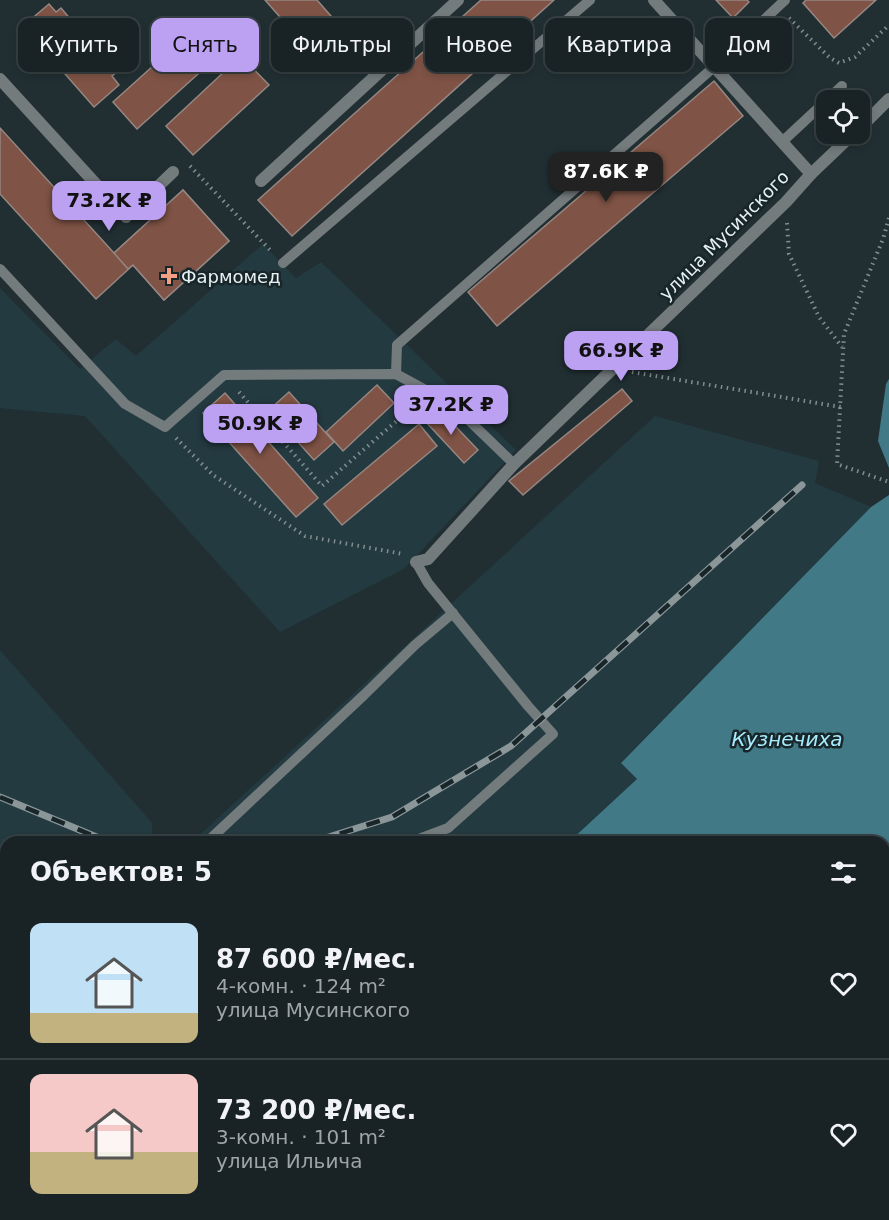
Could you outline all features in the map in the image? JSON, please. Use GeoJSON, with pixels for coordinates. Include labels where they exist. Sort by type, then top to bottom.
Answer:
{"type":"FeatureCollection","features":[{"type":"Feature","properties":{"kind":"street"},"geometry":{"type":"LineString","coordinates":[[261,181],[458,0]]}},
{"type":"Feature","properties":{"kind":"street"},"geometry":{"type":"LineString","coordinates":[[654,0],[705,56]]}},
{"type":"Feature","properties":{"kind":"street"},"geometry":{"type":"LineString","coordinates":[[720,72],[811,174]]}},
{"type":"Feature","properties":{"kind":"street"},"geometry":{"type":"LineString","coordinates":[[0,79],[126,217],[173,172]]}},
{"type":"Feature","properties":{"kind":"street"},"geometry":{"type":"LineString","coordinates":[[870,118],[889,99]]}},
{"type":"Feature","properties":{"kind":"street","name":"улица Мусинского"},"geometry":{"type":"LineString","coordinates":[[422,561],[514,465],[786,202],[842,144]]}},
{"type":"Feature","properties":{"kind":"lane"},"geometry":{"type":"LineString","coordinates":[[283,263],[590,0]]}},
{"type":"Feature","properties":{"kind":"lane"},"geometry":{"type":"LineString","coordinates":[[766,18],[782,3]]}},
{"type":"Feature","properties":{"kind":"lane"},"geometry":{"type":"LineString","coordinates":[[396,374],[397,345],[707,72]]}},
{"type":"Feature","properties":{"kind":"lane"},"geometry":{"type":"LineString","coordinates":[[783,141],[842,86]]}},
{"type":"Feature","properties":{"kind":"lane"},"geometry":{"type":"LineString","coordinates":[[0,269],[124,404],[165,427],[224,375],[396,374],[453,405],[514,465]]}},
{"type":"Feature","properties":{"kind":"lane"},"geometry":{"type":"LineString","coordinates":[[422,561],[429,583],[553,734],[448,828],[427,836]]}},
{"type":"Feature","properties":{"kind":"lane"},"geometry":{"type":"LineString","coordinates":[[213,836],[415,645],[453,613]]}},
{"type":"Feature","properties":{"kind":"path"},"geometry":{"type":"LineString","coordinates":[[782,3],[830,58],[839,63],[855,57],[889,25]]}},
{"type":"Feature","properties":{"kind":"path"},"geometry":{"type":"LineString","coordinates":[[173,172],[186,162],[283,263]]}},
{"type":"Feature","properties":{"kind":"path"},"geometry":{"type":"LineString","coordinates":[[786,202],[789,254],[819,317],[843,348]]}},
{"type":"Feature","properties":{"kind":"path"},"geometry":{"type":"LineString","coordinates":[[889,218],[883,239],[844,334],[837,464],[889,482]]}},
{"type":"Feature","properties":{"kind":"path"},"geometry":{"type":"LineString","coordinates":[[614,369],[841,407]]}},
{"type":"Feature","properties":{"kind":"path"},"geometry":{"type":"LineString","coordinates":[[224,375],[322,486],[430,392]]}},
{"type":"Feature","properties":{"kind":"path"},"geometry":{"type":"LineString","coordinates":[[165,427],[213,476],[305,536],[422,561]]}},
{"type":"Feature","properties":{"kind":"shaded area"},"geometry":{"type":"Polygon","coordinates":[[[263,244],[296,278],[321,262],[516,450],[404,569],[280,632],[85,416],[0,408],[0,288],[80,369],[116,339],[136,356],[263,244]]]}},
{"type":"Feature","properties":{"kind":"shaded area"},"geometry":{"type":"Polygon","coordinates":[[[655,416],[819,461],[815,483],[871,507],[621,762],[637,779],[575,836],[199,836],[655,416]]]}},
{"type":"Feature","properties":{"kind":"shaded area"},"geometry":{"type":"Polygon","coordinates":[[[0,650],[152,823],[152,836],[0,836],[0,650]]]}},
{"type":"Feature","properties":{"kind":"water"},"geometry":{"type":"Polygon","coordinates":[[[889,379],[889,468],[878,441],[886,384],[889,379]]]}},
{"type":"Feature","properties":{"kind":"water","name":"Кузнечиха"},"geometry":{"type":"Polygon","coordinates":[[[889,495],[889,836],[575,836],[637,779],[621,763],[871,507],[889,495]]]}},
{"type":"Feature","properties":{"kind":"building"},"geometry":{"type":"Polygon","coordinates":[[[265,0],[317,0],[333,18],[281,18],[265,0]]]}},
{"type":"Feature","properties":{"kind":"building"},"geometry":{"type":"Polygon","coordinates":[[[481,0],[554,0],[533,19],[461,18],[481,0]]]}},
{"type":"Feature","properties":{"kind":"building"},"geometry":{"type":"Polygon","coordinates":[[[716,0],[747,0],[749,2],[733,18],[716,0]]]}},
{"type":"Feature","properties":{"kind":"building"},"geometry":{"type":"Polygon","coordinates":[[[806,0],[876,0],[834,38],[803,3],[806,0]]]}},
{"type":"Feature","properties":{"kind":"building"},"geometry":{"type":"Polygon","coordinates":[[[49,4],[56,12],[61,8],[69,18],[32,18],[49,4]]]}},
{"type":"Feature","properties":{"kind":"building"},"geometry":{"type":"Polygon","coordinates":[[[425,50],[425,72],[474,72],[292,236],[258,200],[401,72],[413,72],[413,61],[425,50]]]}},
{"type":"Feature","properties":{"kind":"building"},"geometry":{"type":"Polygon","coordinates":[[[151,68],[151,72],[200,72],[137,129],[113,102],[151,68]]]}},
{"type":"Feature","properties":{"kind":"building"},"geometry":{"type":"Polygon","coordinates":[[[63,72],[117,72],[112,76],[119,85],[94,107],[63,72]]]}},
{"type":"Feature","properties":{"kind":"building"},"geometry":{"type":"Polygon","coordinates":[[[224,72],[256,72],[269,85],[193,155],[166,126],[224,72]]]}},
{"type":"Feature","properties":{"kind":"building"},"geometry":{"type":"Polygon","coordinates":[[[714,81],[743,116],[497,326],[468,292],[714,81]]]}},
{"type":"Feature","properties":{"kind":"building"},"geometry":{"type":"Polygon","coordinates":[[[0,128],[114,253],[183,190],[229,241],[164,300],[133,265],[96,299],[0,194],[0,128]]]}},
{"type":"Feature","properties":{"kind":"building"},"geometry":{"type":"Polygon","coordinates":[[[183,190],[229,241],[164,300],[133,265],[128,269],[114,253],[183,190]]]}},
{"type":"Feature","properties":{"kind":"building"},"geometry":{"type":"Polygon","coordinates":[[[377,385],[394,403],[343,451],[326,432],[377,385]]]}},
{"type":"Feature","properties":{"kind":"building"},"geometry":{"type":"Polygon","coordinates":[[[622,389],[632,401],[523,495],[509,481],[622,389]]]}},
{"type":"Feature","properties":{"kind":"building"},"geometry":{"type":"Polygon","coordinates":[[[289,392],[334,442],[314,460],[269,410],[289,392]]]}},
{"type":"Feature","properties":{"kind":"building"},"geometry":{"type":"Polygon","coordinates":[[[225,393],[318,498],[296,517],[203,413],[225,393]]]}},
{"type":"Feature","properties":{"kind":"building"},"geometry":{"type":"Polygon","coordinates":[[[438,408],[478,450],[464,463],[425,421],[438,408]]]}},
{"type":"Feature","properties":{"kind":"building"},"geometry":{"type":"Polygon","coordinates":[[[419,424],[437,446],[342,525],[324,504],[419,424]]]}},
{"type":"Feature","properties":{"kind":"railway"},"geometry":{"type":"LineString","coordinates":[[332,836],[392,817],[511,746],[802,485]]}},
{"type":"Feature","properties":{"kind":"railway"},"geometry":{"type":"LineString","coordinates":[[0,797],[94,836]]}},
{"type":"Feature","properties":{"kind":"place","name":"Фармомед"},"geometry":{"type":"Point","coordinates":[169,276]}}]}
